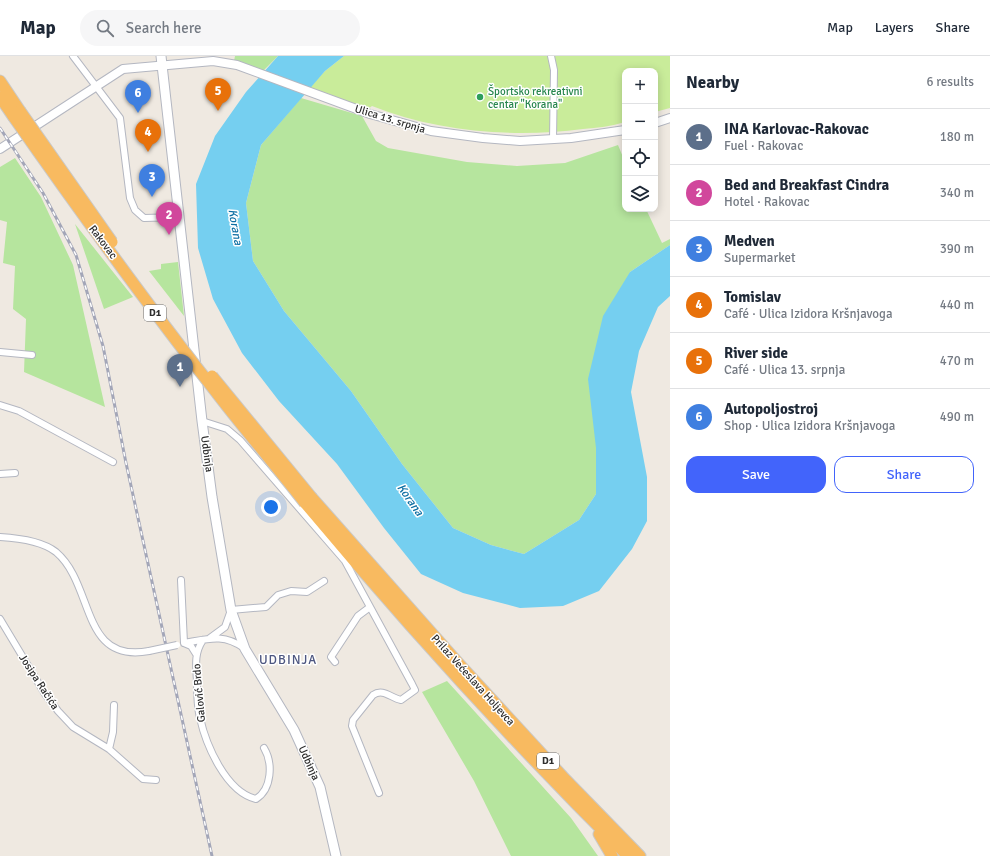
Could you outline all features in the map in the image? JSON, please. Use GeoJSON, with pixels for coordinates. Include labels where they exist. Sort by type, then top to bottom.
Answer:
{"type":"FeatureCollection","features":[{"type":"Feature","properties":{"kind":"highway","name":"D1"},"geometry":{"type":"LineString","coordinates":[[0,81],[17,113]]}},
{"type":"Feature","properties":{"kind":"highway","name":"D1"},"geometry":{"type":"LineString","coordinates":[[0,97],[17,113]]}},
{"type":"Feature","properties":{"kind":"highway","name":"Rakovac"},"geometry":{"type":"LineString","coordinates":[[17,113],[167,317],[309,500]]}},
{"type":"Feature","properties":{"kind":"highway","name":"Prilaz Većeslava Holjevca"},"geometry":{"type":"LineString","coordinates":[[309,500],[455,668],[588,817],[628,856]]}},
{"type":"Feature","properties":{"kind":"highway","name":"Prilaz Većeslava Holjevca"},"geometry":{"type":"LineString","coordinates":[[455,668],[640,856]]}},
{"type":"Feature","properties":{"kind":"highway"},"geometry":{"type":"LineString","coordinates":[[588,817],[612,856]]}},
{"type":"Feature","properties":{"kind":"main road"},"geometry":{"type":"LineString","coordinates":[[162,60],[202,421]]}},
{"type":"Feature","properties":{"kind":"main road","name":"Udbinja"},"geometry":{"type":"LineString","coordinates":[[202,421],[212,497],[231,610],[245,649],[302,747],[320,788],[336,856]]}},
{"type":"Feature","properties":{"kind":"street"},"geometry":{"type":"LineString","coordinates":[[73,56],[120,118],[130,198],[135,210],[144,218],[179,217]]}},
{"type":"Feature","properties":{"kind":"street"},"geometry":{"type":"LineString","coordinates":[[551,56],[554,70],[553,140]]}},
{"type":"Feature","properties":{"kind":"street","name":"Ulica 13. srpnja"},"geometry":{"type":"LineString","coordinates":[[0,149],[123,69],[162,60],[213,60],[237,65],[362,111],[431,131],[458,136],[520,141],[553,140],[622,130]]}},
{"type":"Feature","properties":{"kind":"street"},"geometry":{"type":"LineString","coordinates":[[658,122],[670,118]]}},
{"type":"Feature","properties":{"kind":"street"},"geometry":{"type":"LineString","coordinates":[[0,352],[32,355]]}},
{"type":"Feature","properties":{"kind":"street"},"geometry":{"type":"LineString","coordinates":[[0,405],[19,411],[113,462]]}},
{"type":"Feature","properties":{"kind":"street","name":"Udbinja"},"geometry":{"type":"LineString","coordinates":[[202,421],[228,429],[240,440],[345,561],[415,690],[401,700],[382,692],[373,694],[353,720],[352,726],[379,793]]}},
{"type":"Feature","properties":{"kind":"street"},"geometry":{"type":"LineString","coordinates":[[0,474],[15,473]]}},
{"type":"Feature","properties":{"kind":"street"},"geometry":{"type":"LineString","coordinates":[[0,537],[46,546],[56,552],[75,575],[95,629],[104,641],[124,653],[149,651],[210,638],[227,639],[245,649]]}},
{"type":"Feature","properties":{"kind":"street"},"geometry":{"type":"LineString","coordinates":[[181,580],[184,643]]}},
{"type":"Feature","properties":{"kind":"street"},"geometry":{"type":"LineString","coordinates":[[210,638],[225,627],[231,610],[266,607],[278,595],[291,591],[307,592],[324,581]]}},
{"type":"Feature","properties":{"kind":"street"},"geometry":{"type":"LineString","coordinates":[[335,662],[331,657],[358,616],[370,607]]}},
{"type":"Feature","properties":{"kind":"street","name":"Josipa Račića"},"geometry":{"type":"LineString","coordinates":[[0,619],[45,694],[58,711],[73,726],[108,749],[143,779],[156,780]]}},
{"type":"Feature","properties":{"kind":"street","name":"Galović Brdo"},"geometry":{"type":"LineString","coordinates":[[202,640],[196,654],[198,704],[199,717],[206,739],[235,788],[256,798],[261,795],[268,783],[270,766],[268,755],[264,748]]}},
{"type":"Feature","properties":{"kind":"street","name":"Galović Brdo"},"geometry":{"type":"LineString","coordinates":[[184,643],[191,646],[196,654]]}},
{"type":"Feature","properties":{"kind":"street"},"geometry":{"type":"LineString","coordinates":[[108,749],[113,732],[114,705]]}},
{"type":"Feature","properties":{"kind":"green space"},"geometry":{"type":"Polygon","coordinates":[[[235,56],[278,56],[263,71],[234,61],[235,56]]]}},
{"type":"Feature","properties":{"kind":"green space","name":"Športsko rekreativni centar \"Korana\""},"geometry":{"type":"Polygon","coordinates":[[[344,56],[670,56],[670,108],[658,111],[658,68],[622,68],[622,123],[610,126],[557,132],[503,133],[476,131],[423,122],[372,106],[368,109],[309,88],[325,71],[344,56]]]}},
{"type":"Feature","properties":{"kind":"green space"},"geometry":{"type":"Polygon","coordinates":[[[301,98],[362,116],[376,141],[388,148],[467,162],[517,166],[565,163],[618,145],[622,155],[622,212],[647,212],[662,243],[670,239],[670,245],[630,272],[596,448],[596,494],[579,520],[524,554],[491,545],[453,528],[402,464],[351,391],[284,311],[253,261],[246,203],[261,145],[301,98]]]}},
{"type":"Feature","properties":{"kind":"green space"},"geometry":{"type":"Polygon","coordinates":[[[15,158],[41,197],[73,265],[105,407],[24,372],[26,319],[13,309],[15,266],[3,263],[7,222],[0,220],[0,167],[15,158]]]}},
{"type":"Feature","properties":{"kind":"green space"},"geometry":{"type":"Polygon","coordinates":[[[75,224],[133,297],[104,309],[75,224]]]}},
{"type":"Feature","properties":{"kind":"green space"},"geometry":{"type":"Polygon","coordinates":[[[178,262],[184,316],[149,271],[161,269],[161,264],[178,262]]]}},
{"type":"Feature","properties":{"kind":"green space"},"geometry":{"type":"Polygon","coordinates":[[[447,681],[571,818],[598,856],[511,856],[474,781],[422,692],[447,681]]]}},
{"type":"Feature","properties":{"kind":"water","name":"Korana"},"geometry":{"type":"Polygon","coordinates":[[[278,56],[344,56],[325,71],[261,145],[246,203],[253,261],[284,311],[351,391],[402,464],[453,528],[491,545],[524,554],[579,520],[596,494],[596,448],[588,379],[603,316],[630,272],[670,245],[670,296],[658,307],[639,351],[631,392],[647,477],[647,521],[632,549],[599,591],[563,606],[520,608],[463,593],[421,574],[384,528],[337,464],[279,401],[242,353],[213,299],[198,248],[196,184],[215,136],[246,92],[278,56]]]}},
{"type":"Feature","properties":{"kind":"railway"},"geometry":{"type":"LineString","coordinates":[[0,128],[43,193],[76,255],[103,346],[126,463],[212,856]]}},
{"type":"Feature","properties":{"kind":"place","name":"Športsko rekreativni centar \"Korana\""},"geometry":{"type":"Point","coordinates":[480,97]}},
{"type":"Feature","properties":{"kind":"place","name":"River side"},"geometry":{"type":"Point","coordinates":[218,111]}},
{"type":"Feature","properties":{"kind":"place","name":"Autopoljostroj"},"geometry":{"type":"Point","coordinates":[138,113]}},
{"type":"Feature","properties":{"kind":"place","name":"Tomislav"},"geometry":{"type":"Point","coordinates":[148,152]}},
{"type":"Feature","properties":{"kind":"place","name":"Medven"},"geometry":{"type":"Point","coordinates":[152,197]}},
{"type":"Feature","properties":{"kind":"place","name":"Bed and Breakfast Cindra"},"geometry":{"type":"Point","coordinates":[169,235]}},
{"type":"Feature","properties":{"kind":"place","name":"INA Karlovac-Rakovac"},"geometry":{"type":"Point","coordinates":[180,387]}},
{"type":"Feature","properties":{"kind":"district","name":"UDBINJA"},"geometry":{"type":"Point","coordinates":[288,660]}}]}
